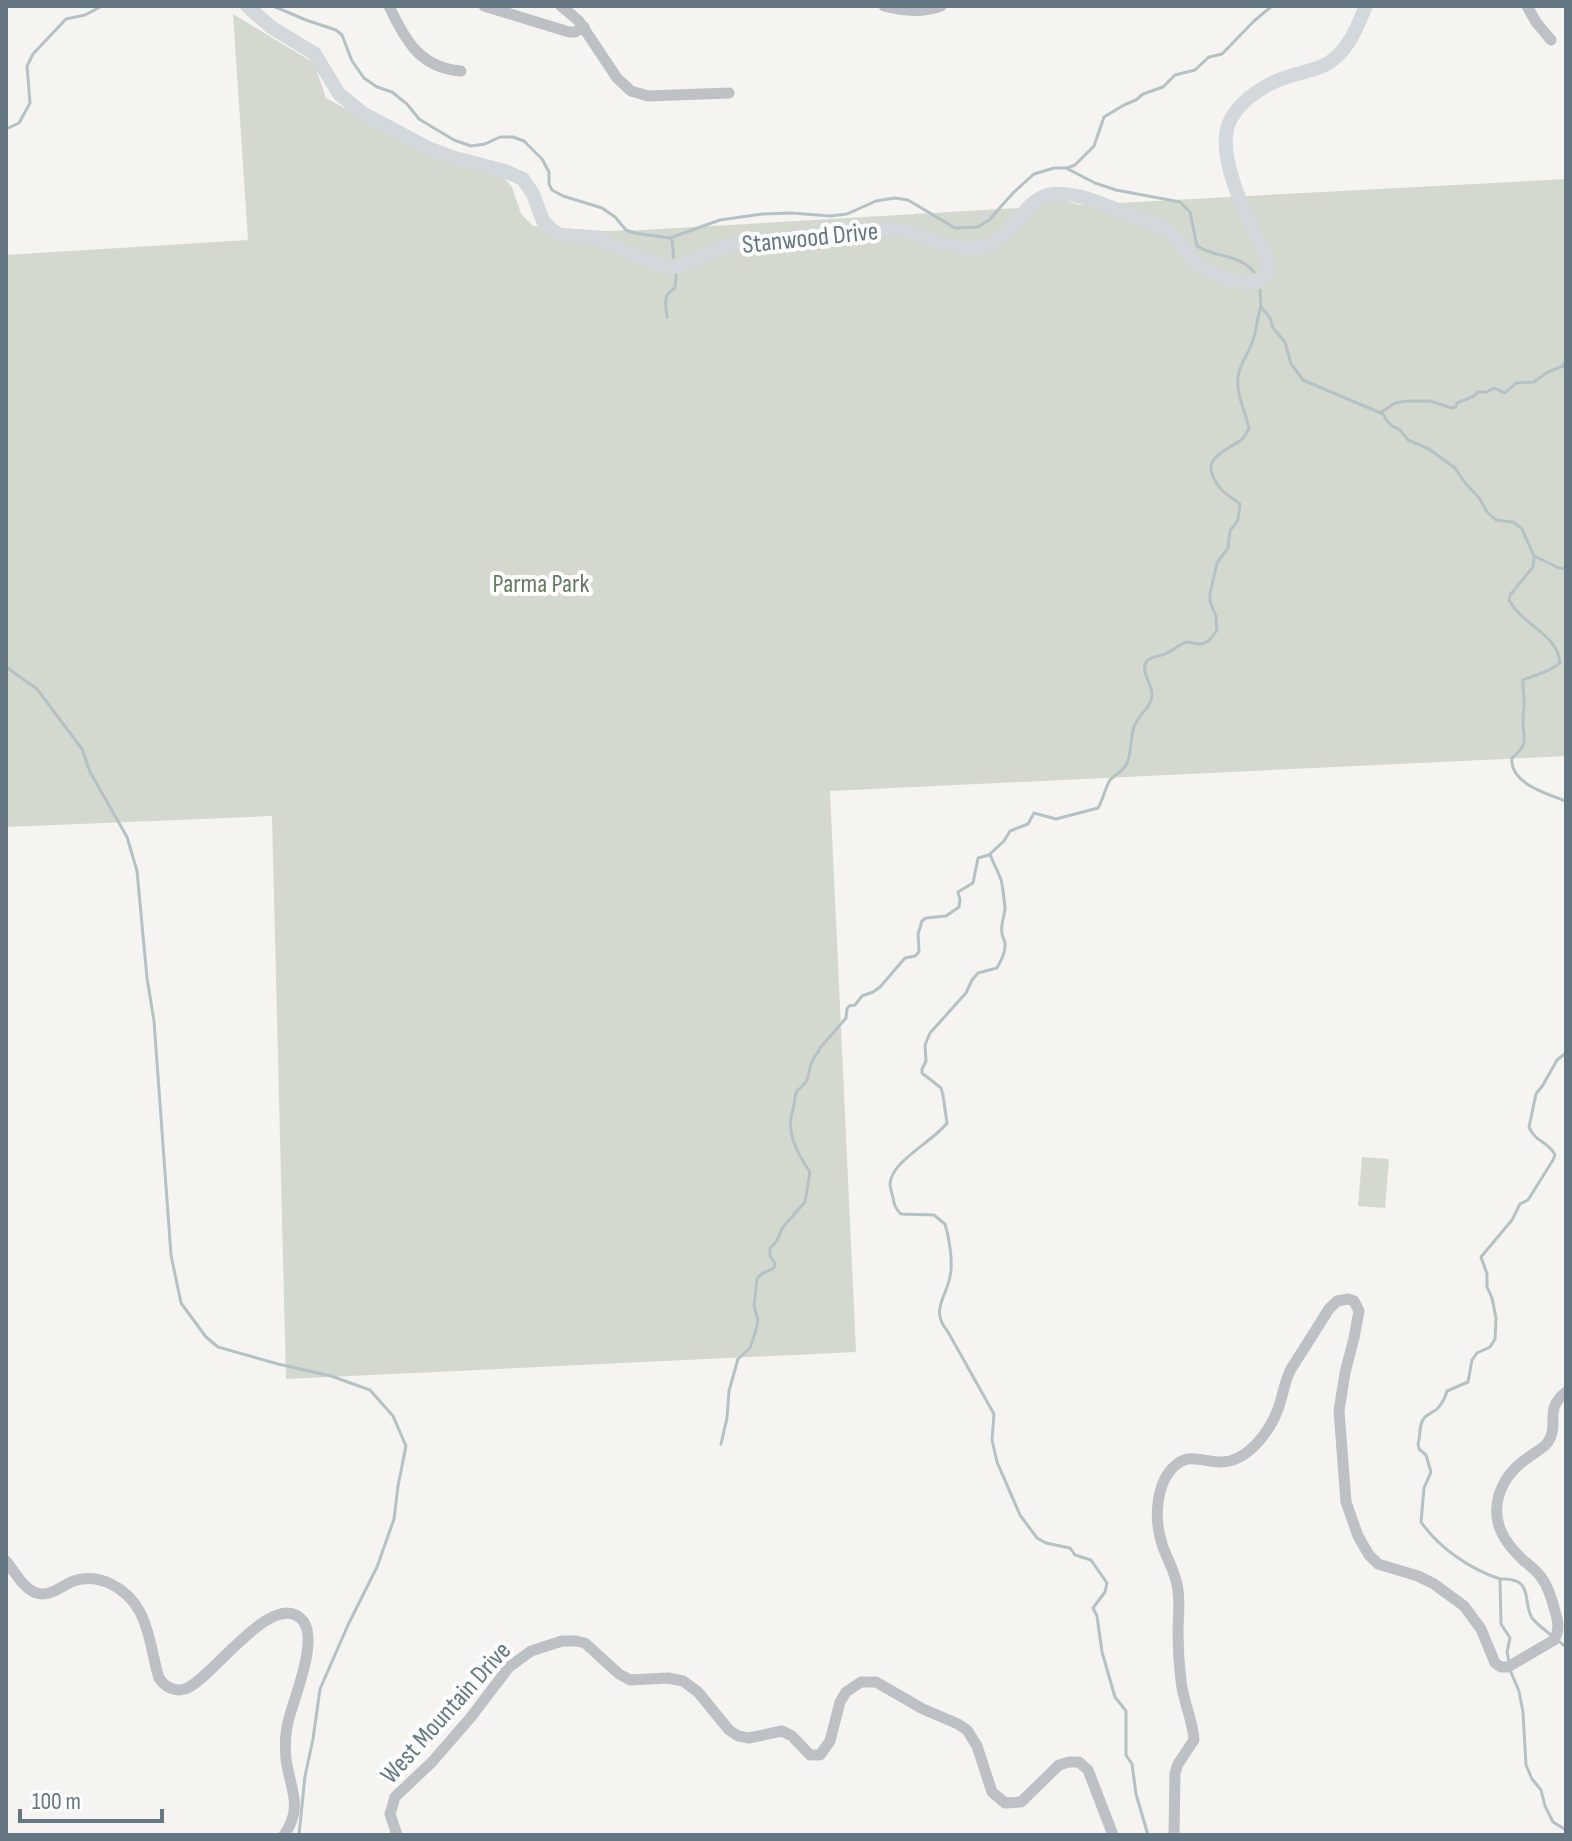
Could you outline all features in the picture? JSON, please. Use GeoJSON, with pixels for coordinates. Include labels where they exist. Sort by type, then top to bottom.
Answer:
{"type":"FeatureCollection","features":[{"type":"Feature","properties":{"kind":"main road","name":"Stanwood Drive"},"geometry":{"type":"LineString","coordinates":[[247,6],[271,27],[312,52],[339,94],[369,118],[437,151],[520,178],[532,190],[543,221],[558,234],[597,238],[661,266],[682,265],[749,241],[888,229],[961,247],[981,247],[1003,237],[1040,198],[1061,193],[1161,226],[1204,268],[1224,278],[1247,282],[1262,278],[1268,266],[1229,166],[1225,137],[1230,120],[1242,105],[1262,90],[1281,79],[1333,60],[1350,39],[1366,6]]}},
{"type":"Feature","properties":{"kind":"street"},"geometry":{"type":"LineString","coordinates":[[389,6],[396,22],[421,57],[442,68],[461,71]]}},
{"type":"Feature","properties":{"kind":"street"},"geometry":{"type":"LineString","coordinates":[[484,6],[569,32],[584,27]]}},
{"type":"Feature","properties":{"kind":"street"},"geometry":{"type":"LineString","coordinates":[[561,6],[584,27],[617,78],[631,91],[648,96],[729,93]]}},
{"type":"Feature","properties":{"kind":"street"},"geometry":{"type":"LineString","coordinates":[[884,6],[923,11],[941,6]]}},
{"type":"Feature","properties":{"kind":"street"},"geometry":{"type":"LineString","coordinates":[[1527,6],[1531,16],[1551,40]]}},
{"type":"Feature","properties":{"kind":"street"},"geometry":{"type":"LineString","coordinates":[[1174,1835],[1175,1773],[1194,1740],[1181,1685],[1176,1578],[1158,1524],[1161,1493],[1170,1471],[1178,1463],[1189,1459],[1235,1460],[1256,1444],[1275,1416],[1286,1378],[1309,1339],[1331,1306],[1340,1300],[1351,1299],[1358,1308],[1358,1323],[1345,1373],[1339,1422],[1346,1502],[1358,1536],[1378,1564],[1418,1576],[1464,1606],[1481,1629],[1495,1663],[1508,1667],[1554,1640],[1558,1626],[1544,1581],[1508,1544],[1499,1529],[1498,1500],[1513,1470],[1548,1442],[1553,1409],[1566,1392]]}},
{"type":"Feature","properties":{"kind":"street"},"geometry":{"type":"LineString","coordinates":[[6,1561],[26,1586],[38,1593],[50,1593],[70,1583],[88,1579],[120,1588],[142,1615],[159,1678],[170,1689],[186,1689],[197,1682],[247,1635],[270,1619],[289,1614],[303,1620],[308,1633],[307,1651],[286,1735],[286,1759],[295,1810],[292,1823],[284,1835]]}},
{"type":"Feature","properties":{"kind":"street","name":"West Mountain Drive"},"geometry":{"type":"LineString","coordinates":[[397,1835],[390,1814],[395,1797],[432,1762],[509,1667],[531,1651],[568,1640],[585,1643],[630,1680],[668,1678],[689,1685],[738,1736],[749,1738],[782,1731],[792,1736],[805,1752],[816,1756],[824,1751],[830,1741],[840,1702],[846,1692],[861,1682],[876,1682],[967,1730],[977,1746],[992,1792],[1005,1803],[1021,1802],[1059,1765],[1079,1762],[1088,1770],[1113,1835]]}},
{"type":"Feature","properties":{"kind":"green space","name":"Parma Park"},"geometry":{"type":"Polygon","coordinates":[[[233,14],[314,63],[326,98],[400,138],[500,174],[512,187],[521,214],[533,226],[643,230],[1036,207],[1047,195],[1079,205],[1566,179],[1566,756],[830,791],[856,1352],[286,1379],[272,816],[6,827],[6,255],[248,240],[233,14]]]}},
{"type":"Feature","properties":{"kind":"green space"},"geometry":{"type":"Polygon","coordinates":[[[1362,1157],[1389,1159],[1385,1208],[1358,1206],[1362,1157]]]}},
{"type":"Feature","properties":{"kind":"waterway"},"geometry":{"type":"LineString","coordinates":[[6,129],[19,123],[30,103],[27,66],[33,54],[66,19],[85,15],[102,6]]}},
{"type":"Feature","properties":{"kind":"waterway"},"geometry":{"type":"LineString","coordinates":[[273,6],[336,30],[342,35],[352,61],[364,78],[392,92],[419,119],[454,140],[471,146],[500,137],[524,141],[542,159],[549,172],[552,190],[602,208],[626,230],[634,233],[670,238],[720,220],[762,214],[847,214],[876,201],[895,198],[908,200],[955,228],[978,227],[989,220],[1034,174],[1066,168],[1116,190],[1180,202],[1190,212],[1197,246],[1241,262],[1254,272]]}},
{"type":"Feature","properties":{"kind":"waterway"},"geometry":{"type":"LineString","coordinates":[[1067,168],[1075,165],[1094,146],[1104,117],[1143,94],[1163,87],[1175,75],[1195,70],[1209,57],[1222,54],[1272,6]]}},
{"type":"Feature","properties":{"kind":"waterway"},"geometry":{"type":"LineString","coordinates":[[670,238],[674,260]]}},
{"type":"Feature","properties":{"kind":"waterway"},"geometry":{"type":"LineString","coordinates":[[667,317],[666,301],[675,288],[676,275]]}},
{"type":"Feature","properties":{"kind":"waterway"},"geometry":{"type":"LineString","coordinates":[[1260,290],[1261,307],[1285,342],[1291,364],[1303,380],[1383,414],[1408,440],[1429,449],[1455,468],[1496,520],[1513,522],[1522,529],[1534,556],[1533,567],[1509,600],[1523,617],[1547,637],[1558,653],[1560,663],[1523,680],[1524,740],[1522,748],[1512,758],[1513,767],[1523,781],[1566,801]]}},
{"type":"Feature","properties":{"kind":"waterway"},"geometry":{"type":"LineString","coordinates":[[1148,1835],[1136,1794],[1132,1764],[1126,1755],[1126,1711],[1115,1697],[1093,1608],[1105,1592],[1107,1583],[1091,1560],[1075,1555],[1070,1548],[1037,1538],[1020,1515],[997,1462],[992,1440],[994,1414],[942,1324],[941,1302],[951,1270],[945,1224],[934,1215],[901,1214],[894,1204],[890,1184],[892,1176],[905,1159],[947,1123],[941,1088],[922,1073],[926,1061],[925,1045],[930,1033],[966,993],[978,973],[997,968],[1004,953],[1003,888],[990,854],[1010,831],[1028,824],[1034,813],[1056,819],[1098,808],[1110,780],[1127,763],[1134,727],[1151,700],[1152,691],[1145,664],[1184,643],[1205,643],[1217,630],[1210,594],[1217,563],[1228,548],[1230,531],[1238,520],[1240,504],[1222,490],[1213,478],[1211,469],[1216,457],[1243,438],[1249,428],[1238,379],[1253,342],[1261,307]]}},
{"type":"Feature","properties":{"kind":"waterway"},"geometry":{"type":"LineString","coordinates":[[1380,413],[1395,403],[1407,401],[1430,401],[1456,407],[1457,403],[1478,392],[1494,388],[1505,393],[1516,383],[1534,382],[1563,366],[1566,360]]}},
{"type":"Feature","properties":{"kind":"waterway"},"geometry":{"type":"LineString","coordinates":[[1534,556],[1566,569]]}},
{"type":"Feature","properties":{"kind":"waterway"},"geometry":{"type":"LineString","coordinates":[[6,667],[37,689],[82,749],[90,772],[127,837],[137,871],[154,1021],[171,1255],[181,1303],[206,1337],[218,1347],[331,1376],[370,1390],[393,1416],[406,1446],[394,1519],[377,1567],[320,1689],[305,1776],[299,1835]]}},
{"type":"Feature","properties":{"kind":"waterway"},"geometry":{"type":"LineString","coordinates":[[721,1444],[729,1391],[738,1359],[750,1348],[756,1330],[758,1320],[754,1306],[757,1279],[774,1268],[770,1248],[805,1202],[810,1172],[797,1150],[790,1125],[796,1093],[806,1082],[820,1048],[846,1018],[849,1006],[880,987],[905,958],[919,952],[918,934],[922,921],[946,916],[959,907],[958,892],[973,883],[978,858],[989,855]]}},
{"type":"Feature","properties":{"kind":"waterway"},"geometry":{"type":"LineString","coordinates":[[1566,855],[1566,869]]}},
{"type":"Feature","properties":{"kind":"waterway"},"geometry":{"type":"LineString","coordinates":[[1509,1662],[1507,1652],[1510,1638],[1501,1624],[1500,1579],[1456,1556],[1421,1522],[1424,1488],[1431,1472],[1426,1455],[1418,1444],[1425,1417],[1439,1407],[1447,1391],[1468,1382],[1472,1360],[1477,1353],[1490,1347],[1495,1339],[1496,1318],[1481,1257],[1512,1220],[1520,1204],[1528,1200],[1553,1160],[1553,1151],[1534,1136],[1529,1127],[1536,1094],[1557,1060],[1566,1053]]}},
{"type":"Feature","properties":{"kind":"waterway"},"geometry":{"type":"LineString","coordinates":[[1500,1579],[1511,1579],[1523,1586],[1532,1618],[1566,1647]]}},
{"type":"Feature","properties":{"kind":"waterway"},"geometry":{"type":"LineString","coordinates":[[1510,1670],[1523,1712],[1526,1765],[1541,1790],[1553,1822],[1566,1830]]}}]}
